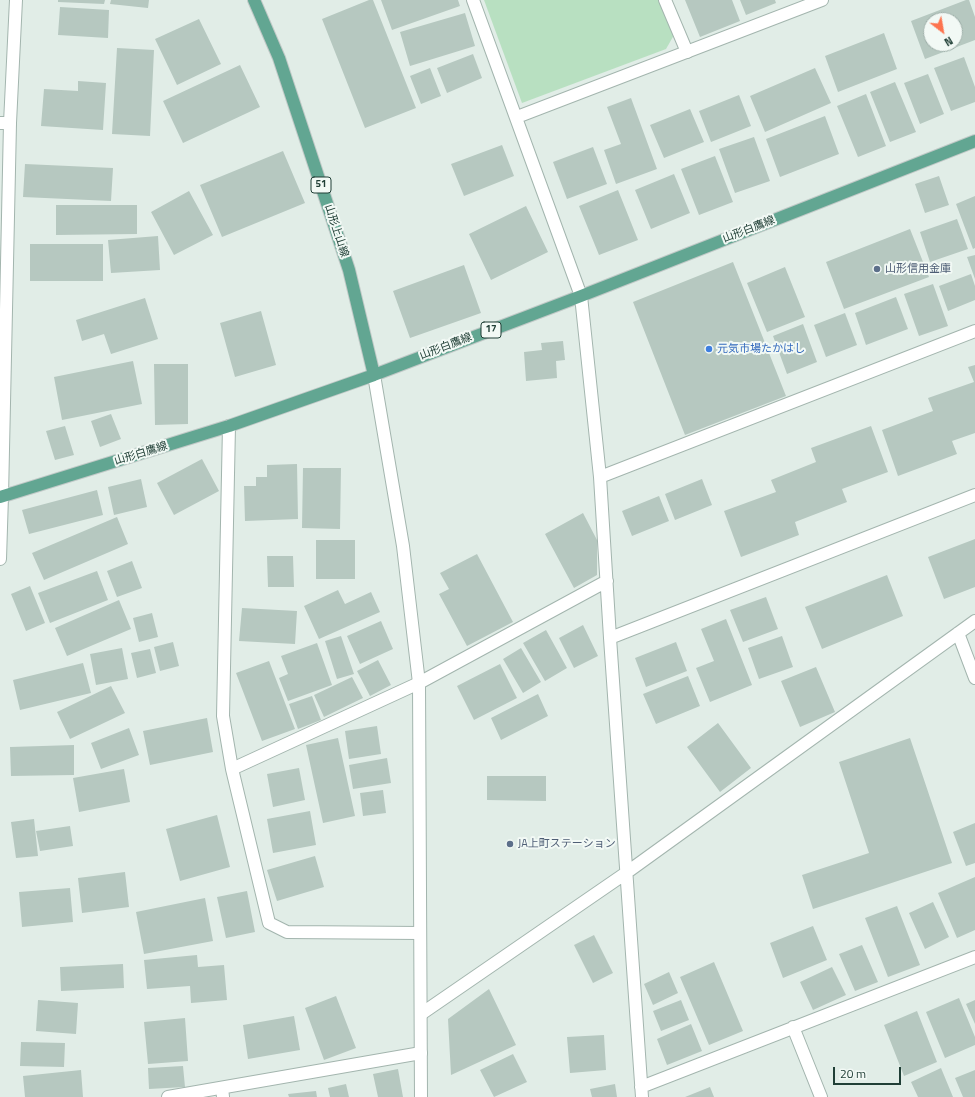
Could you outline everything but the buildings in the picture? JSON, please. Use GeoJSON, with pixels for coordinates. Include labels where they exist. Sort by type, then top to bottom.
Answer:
{"type":"FeatureCollection","features":[{"type":"Feature","properties":{"kind":"main road","name":"山形上山線"},"geometry":{"type":"LineString","coordinates":[[254,0],[279,58],[349,270],[374,374]]}},
{"type":"Feature","properties":{"kind":"main road","name":"山形白鷹線"},"geometry":{"type":"LineString","coordinates":[[1,497],[229,426],[374,374],[581,296],[975,141]]}},
{"type":"Feature","properties":{"kind":"street"},"geometry":{"type":"LineString","coordinates":[[0,559],[5,123],[16,0]]}},
{"type":"Feature","properties":{"kind":"street"},"geometry":{"type":"LineString","coordinates":[[473,0],[581,296],[600,477],[642,1092],[793,1027],[975,957]]}},
{"type":"Feature","properties":{"kind":"street"},"geometry":{"type":"LineString","coordinates":[[666,0],[687,52]]}},
{"type":"Feature","properties":{"kind":"street"},"geometry":{"type":"LineString","coordinates":[[516,117],[822,0]]}},
{"type":"Feature","properties":{"kind":"street"},"geometry":{"type":"LineString","coordinates":[[600,477],[975,331]]}},
{"type":"Feature","properties":{"kind":"street"},"geometry":{"type":"LineString","coordinates":[[374,374],[403,546],[419,683],[421,1097]]}},
{"type":"Feature","properties":{"kind":"street"},"geometry":{"type":"LineString","coordinates":[[229,426],[223,716],[232,769],[269,923],[287,932],[420,933]]}},
{"type":"Feature","properties":{"kind":"street"},"geometry":{"type":"LineString","coordinates":[[610,638],[975,495]]}},
{"type":"Feature","properties":{"kind":"street"},"geometry":{"type":"LineString","coordinates":[[232,769],[419,683],[607,581]]}},
{"type":"Feature","properties":{"kind":"street"},"geometry":{"type":"LineString","coordinates":[[421,1014],[626,873],[975,621]]}},
{"type":"Feature","properties":{"kind":"street"},"geometry":{"type":"LineString","coordinates":[[958,633],[975,678]]}},
{"type":"Feature","properties":{"kind":"street"},"geometry":{"type":"LineString","coordinates":[[793,1027],[821,1097]]}},
{"type":"Feature","properties":{"kind":"street"},"geometry":{"type":"LineString","coordinates":[[168,1097],[223,1092],[420,1053]]}},
{"type":"Feature","properties":{"kind":"green space"},"geometry":{"type":"Polygon","coordinates":[[[484,0],[660,0],[674,35],[666,49],[522,103],[484,0]]]}},
{"type":"Feature","properties":{"kind":"place","name":"山形信用金庫"},"geometry":{"type":"Point","coordinates":[877,269]}},
{"type":"Feature","properties":{"kind":"place","name":"元気市場たかはし"},"geometry":{"type":"Point","coordinates":[709,349]}},
{"type":"Feature","properties":{"kind":"place","name":"JA上町ステーション"},"geometry":{"type":"Point","coordinates":[510,844]}}]}
